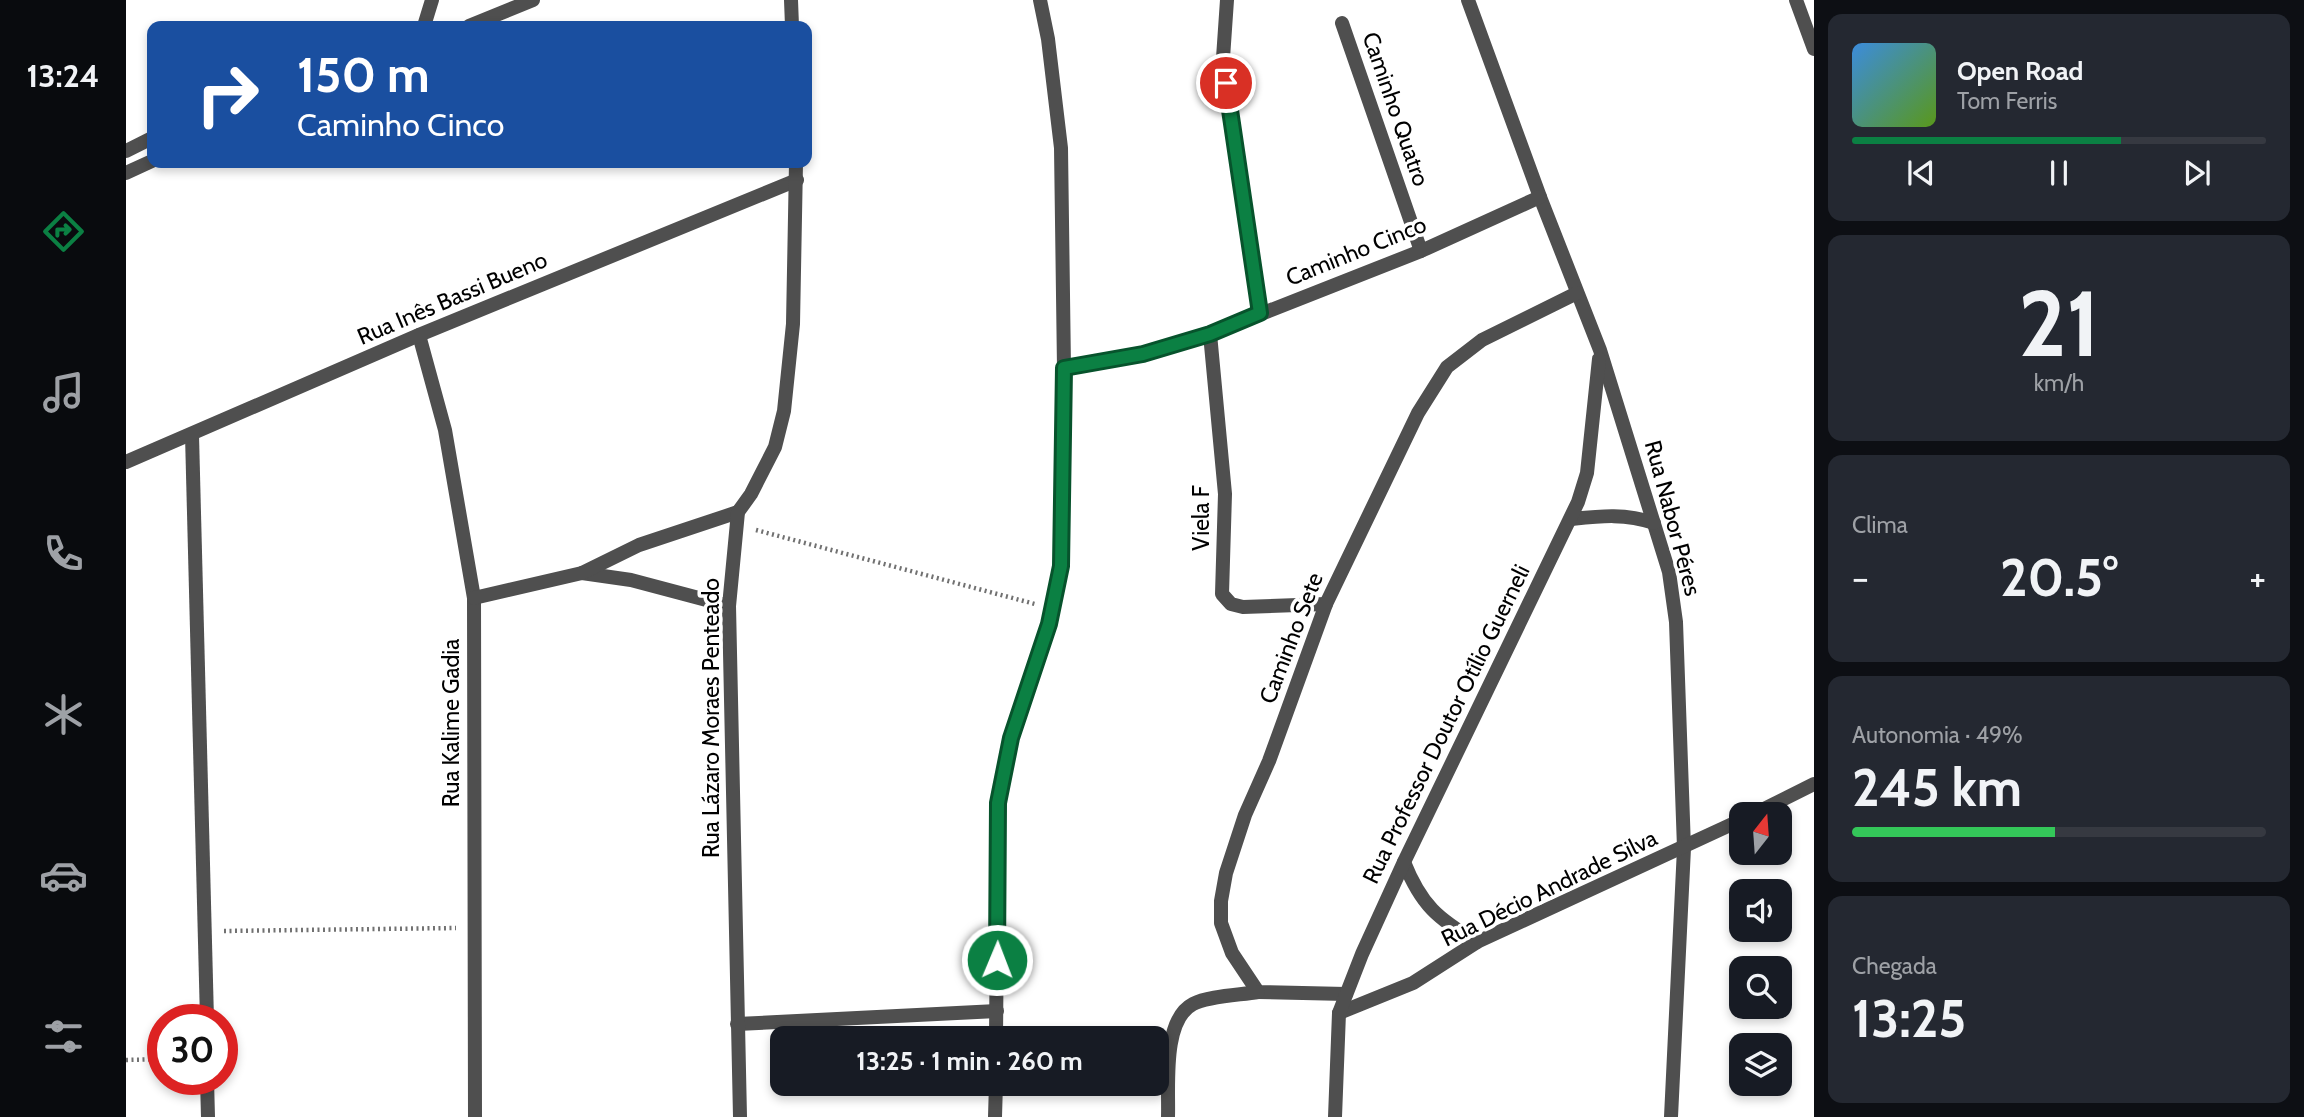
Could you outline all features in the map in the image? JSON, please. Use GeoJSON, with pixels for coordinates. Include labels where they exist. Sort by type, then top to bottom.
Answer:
{"type":"FeatureCollection","features":[{"type":"Feature","properties":{"kind":"street"},"geometry":{"type":"LineString","coordinates":[[426,21],[432,0]]}},
{"type":"Feature","properties":{"kind":"street"},"geometry":{"type":"LineString","coordinates":[[480,21],[533,0]]}},
{"type":"Feature","properties":{"kind":"street"},"geometry":{"type":"LineString","coordinates":[[791,0],[792,21]]}},
{"type":"Feature","properties":{"kind":"street"},"geometry":{"type":"LineString","coordinates":[[996,1026],[998,803],[1011,738],[1053,609],[1061,566],[1064,368],[1060,148],[1048,39],[1040,0]]}},
{"type":"Feature","properties":{"kind":"street"},"geometry":{"type":"LineString","coordinates":[[1227,0],[1223,58],[1260,313]]}},
{"type":"Feature","properties":{"kind":"street","name":"Rua Nabor Péres"},"geometry":{"type":"LineString","coordinates":[[1468,0],[1540,197],[1600,350],[1669,572],[1676,622],[1684,848],[1671,1117]]}},
{"type":"Feature","properties":{"kind":"street"},"geometry":{"type":"LineString","coordinates":[[1796,0],[1814,49]]}},
{"type":"Feature","properties":{"kind":"street","name":"Caminho Quatro"},"geometry":{"type":"LineString","coordinates":[[1342,23],[1421,251]]}},
{"type":"Feature","properties":{"kind":"street"},"geometry":{"type":"LineString","coordinates":[[126,151],[147,140]]}},
{"type":"Feature","properties":{"kind":"street"},"geometry":{"type":"LineString","coordinates":[[126,173],[147,164]]}},
{"type":"Feature","properties":{"kind":"street","name":"Rua Lázaro Moraes Penteado"},"geometry":{"type":"LineString","coordinates":[[740,1117],[729,606],[737,519],[775,447],[784,411],[793,324],[796,168]]}},
{"type":"Feature","properties":{"kind":"street","name":"Rua Inês Bassi Bueno"},"geometry":{"type":"LineString","coordinates":[[126,462],[419,335],[797,180]]}},
{"type":"Feature","properties":{"kind":"street","name":"Caminho Cinco"},"geometry":{"type":"LineString","coordinates":[[1064,368],[1143,354],[1210,334],[1421,251],[1540,197]]}},
{"type":"Feature","properties":{"kind":"street","name":"Caminho Sete"},"geometry":{"type":"LineString","coordinates":[[1258,992],[1232,953],[1220,923],[1221,901],[1226,873],[1245,815],[1269,761],[1326,604],[1418,413],[1447,368],[1482,340],[1577,293]]}},
{"type":"Feature","properties":{"kind":"street","name":"Viela F"},"geometry":{"type":"LineString","coordinates":[[1210,334],[1225,494],[1223,594],[1231,604],[1243,607],[1326,604]]}},
{"type":"Feature","properties":{"kind":"street","name":"Rua Kalime Gadia"},"geometry":{"type":"LineString","coordinates":[[419,335],[445,430],[474,598],[475,1117]]}},
{"type":"Feature","properties":{"kind":"street","name":"Rua Professor Doutor Otílio Guerneli"},"geometry":{"type":"LineString","coordinates":[[1335,1117],[1339,1013],[1375,921],[1570,519],[1587,473],[1600,350]]}},
{"type":"Feature","properties":{"kind":"street"},"geometry":{"type":"LineString","coordinates":[[192,435],[207,1004]]}},
{"type":"Feature","properties":{"kind":"street"},"geometry":{"type":"LineString","coordinates":[[1570,519],[1611,514],[1634,516],[1654,523]]}},
{"type":"Feature","properties":{"kind":"street"},"geometry":{"type":"LineString","coordinates":[[474,598],[582,573],[639,545],[737,519]]}},
{"type":"Feature","properties":{"kind":"street"},"geometry":{"type":"LineString","coordinates":[[582,573],[631,580],[729,606]]}},
{"type":"Feature","properties":{"kind":"street"},"geometry":{"type":"LineString","coordinates":[[1778,802],[1814,784]]}},
{"type":"Feature","properties":{"kind":"street","name":"Rua Décio Andrade Silva"},"geometry":{"type":"LineString","coordinates":[[1339,1013],[1413,983],[1476,942],[1729,826]]}},
{"type":"Feature","properties":{"kind":"street"},"geometry":{"type":"LineString","coordinates":[[1404,862],[1415,890],[1425,904],[1440,920],[1476,942]]}},
{"type":"Feature","properties":{"kind":"street"},"geometry":{"type":"LineString","coordinates":[[1168,1117],[1169,1060],[1173,1030],[1181,1013],[1194,1003],[1258,992],[1346,994]]}},
{"type":"Feature","properties":{"kind":"street"},"geometry":{"type":"LineString","coordinates":[[737,1024],[997,1012]]}},
{"type":"Feature","properties":{"kind":"street"},"geometry":{"type":"LineString","coordinates":[[207,1095],[208,1117]]}},
{"type":"Feature","properties":{"kind":"street"},"geometry":{"type":"LineString","coordinates":[[995,1117],[996,1096]]}},
{"type":"Feature","properties":{"kind":"path"},"geometry":{"type":"LineString","coordinates":[[737,519],[1053,609]]}},
{"type":"Feature","properties":{"kind":"path"},"geometry":{"type":"LineString","coordinates":[[206,931],[475,927]]}},
{"type":"Feature","properties":{"kind":"path"},"geometry":{"type":"LineString","coordinates":[[126,1060],[147,1059]]}},
{"type":"Feature","properties":{"kind":"route"},"geometry":{"type":"LineString","coordinates":[[997,960],[998,803],[1011,738],[1049,624],[1061,566],[1064,368],[1143,354],[1210,334],[1260,313],[1226,83]]}}]}
